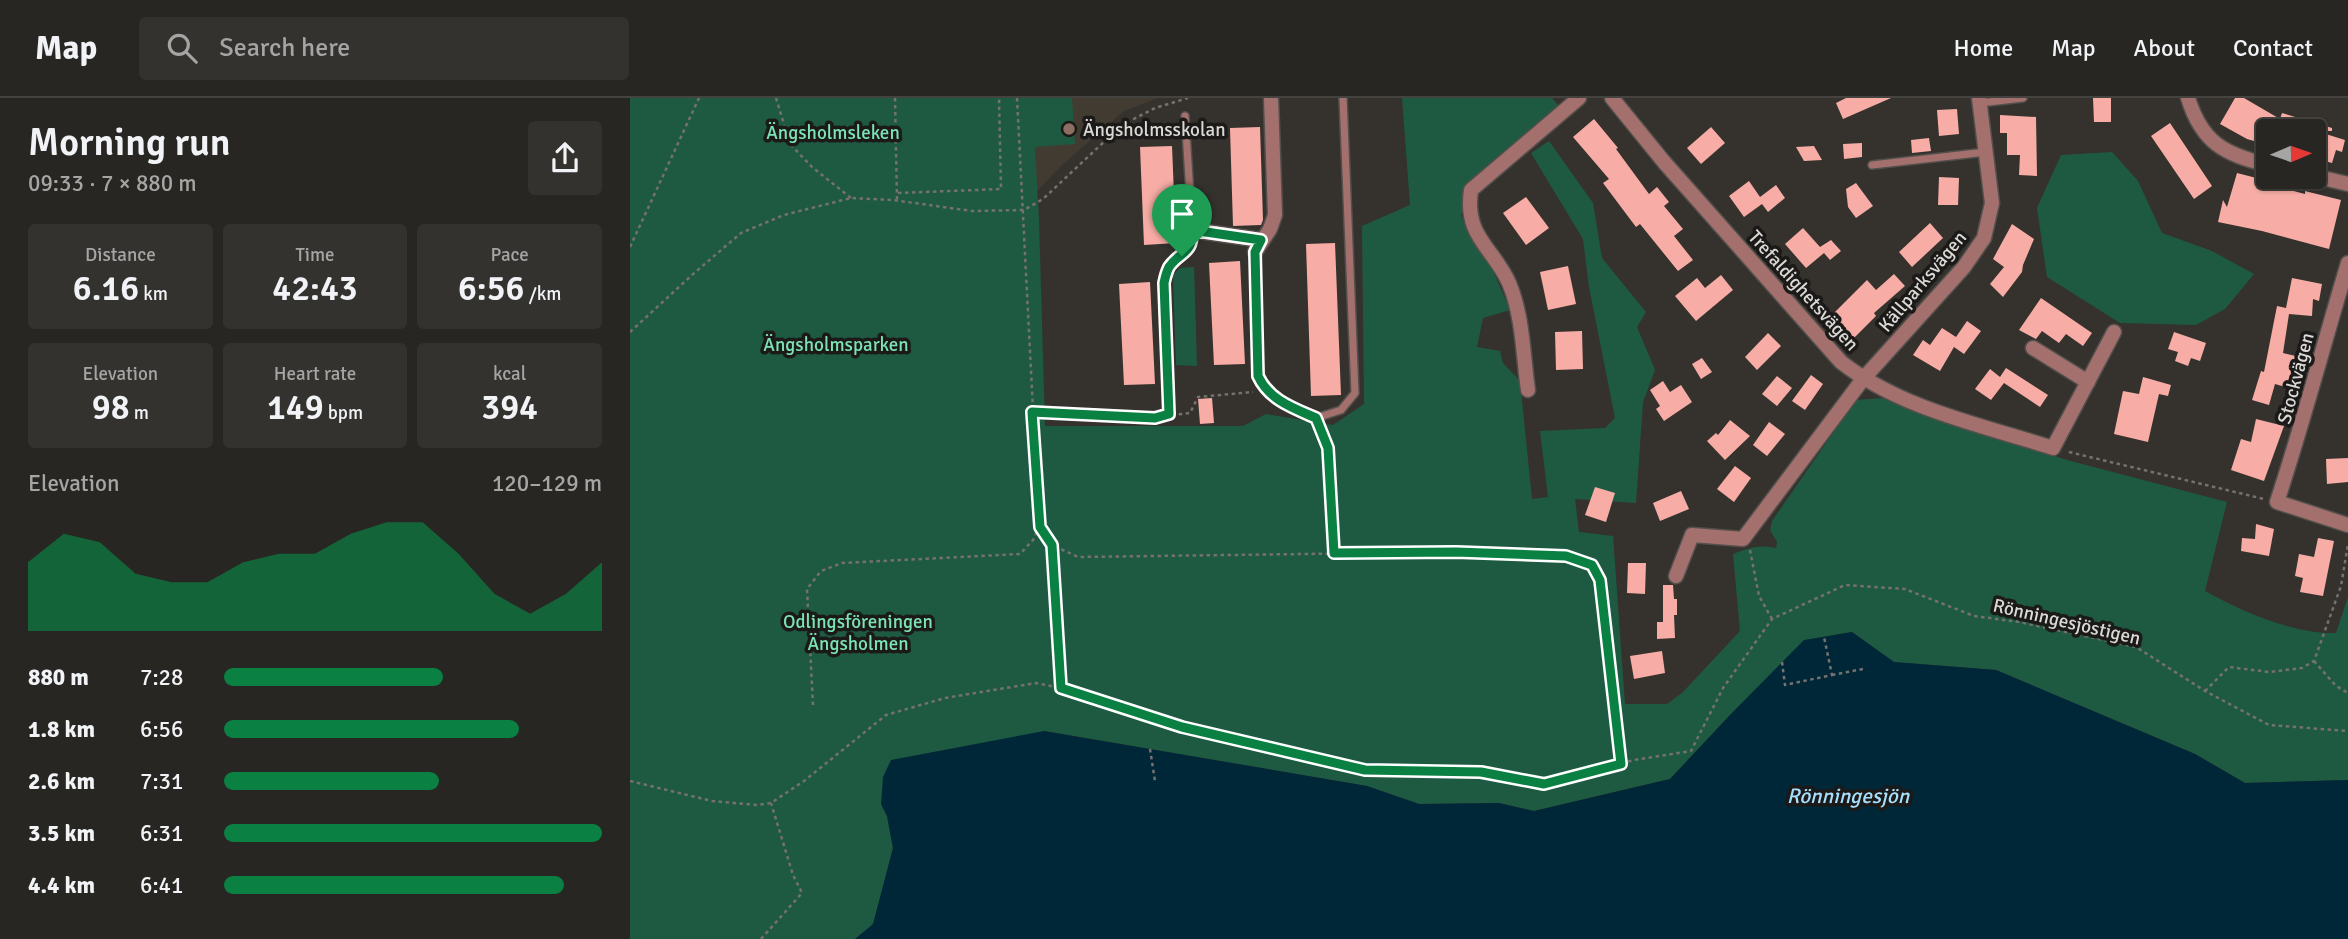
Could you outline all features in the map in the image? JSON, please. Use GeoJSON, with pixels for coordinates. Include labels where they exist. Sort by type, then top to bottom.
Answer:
{"type":"FeatureCollection","features":[{"type":"Feature","properties":{"kind":"street"},"geometry":{"type":"LineString","coordinates":[[1192,230],[1258,246],[1270,229],[1275,215],[1271,98]]}},
{"type":"Feature","properties":{"kind":"street"},"geometry":{"type":"LineString","coordinates":[[1528,390],[1519,316],[1508,282],[1475,228],[1468,209],[1471,190],[1579,98]]}},
{"type":"Feature","properties":{"kind":"street","name":"Trefaldighetsvägen"},"geometry":{"type":"LineString","coordinates":[[1612,98],[1664,162],[1841,362],[1863,379],[1909,401],[2053,448]]}},
{"type":"Feature","properties":{"kind":"street"},"geometry":{"type":"LineString","coordinates":[[2188,98],[2195,121],[2212,142],[2243,159],[2256,162]]}},
{"type":"Feature","properties":{"kind":"street","name":"Källparksvägen"},"geometry":{"type":"LineString","coordinates":[[1676,576],[1692,535],[1743,539],[1863,379],[1964,267],[1984,238],[1992,203],[1980,100]]}},
{"type":"Feature","properties":{"kind":"street"},"geometry":{"type":"LineString","coordinates":[[2326,179],[2348,184]]}},
{"type":"Feature","properties":{"kind":"street","name":"Stockvägen"},"geometry":{"type":"LineString","coordinates":[[2277,502],[2305,419],[2320,357],[2348,264]]}},
{"type":"Feature","properties":{"kind":"street"},"geometry":{"type":"LineString","coordinates":[[2053,448],[2114,332]]}},
{"type":"Feature","properties":{"kind":"street"},"geometry":{"type":"LineString","coordinates":[[2033,348],[2088,382]]}},
{"type":"Feature","properties":{"kind":"street"},"geometry":{"type":"LineString","coordinates":[[2277,502],[2348,525]]}},
{"type":"Feature","properties":{"kind":"lane"},"geometry":{"type":"LineString","coordinates":[[1258,246],[1258,376],[1265,390],[1291,407],[1316,418],[1341,410],[1355,393],[1343,98]]}},
{"type":"Feature","properties":{"kind":"lane"},"geometry":{"type":"LineString","coordinates":[[1980,100],[2023,98]]}},
{"type":"Feature","properties":{"kind":"lane"},"geometry":{"type":"LineString","coordinates":[[1168,376],[1164,283],[1170,266],[1193,241],[1185,116]]}},
{"type":"Feature","properties":{"kind":"lane"},"geometry":{"type":"LineString","coordinates":[[1872,165],[1986,152]]}},
{"type":"Feature","properties":{"kind":"path"},"geometry":{"type":"LineString","coordinates":[[630,247],[699,98]]}},
{"type":"Feature","properties":{"kind":"path"},"geometry":{"type":"LineString","coordinates":[[776,98],[790,144],[812,167],[850,198]]}},
{"type":"Feature","properties":{"kind":"path"},"geometry":{"type":"LineString","coordinates":[[895,98],[897,201]]}},
{"type":"Feature","properties":{"kind":"path"},"geometry":{"type":"LineString","coordinates":[[898,193],[1001,190],[999,98]]}},
{"type":"Feature","properties":{"kind":"path"},"geometry":{"type":"LineString","coordinates":[[1017,98],[1040,527],[1052,545],[1061,688]]}},
{"type":"Feature","properties":{"kind":"path"},"geometry":{"type":"LineString","coordinates":[[630,332],[741,233],[784,215],[850,198],[972,211],[1024,210],[1043,200],[1122,125],[1155,108],[1188,98]]}},
{"type":"Feature","properties":{"kind":"path"},"geometry":{"type":"LineString","coordinates":[[1168,376],[1169,414]]}},
{"type":"Feature","properties":{"kind":"path"},"geometry":{"type":"LineString","coordinates":[[1032,412],[1155,418],[1189,413],[1198,397],[1265,390]]}},
{"type":"Feature","properties":{"kind":"path"},"geometry":{"type":"LineString","coordinates":[[1316,418],[1328,448],[1334,553]]}},
{"type":"Feature","properties":{"kind":"path"},"geometry":{"type":"LineString","coordinates":[[2053,448],[2277,502]]}},
{"type":"Feature","properties":{"kind":"path"},"geometry":{"type":"LineString","coordinates":[[813,705],[807,589],[821,571],[842,563],[1020,554],[1033,540],[1040,527]]}},
{"type":"Feature","properties":{"kind":"path"},"geometry":{"type":"LineString","coordinates":[[2205,691],[2229,667],[2269,672],[2302,668],[2314,661],[2341,586],[2348,544]]}},
{"type":"Feature","properties":{"kind":"path"},"geometry":{"type":"LineString","coordinates":[[1052,545],[1078,556],[1456,552],[1566,556],[1592,565],[1600,580],[1621,764]]}},
{"type":"Feature","properties":{"kind":"path"},"geometry":{"type":"LineString","coordinates":[[1749,548],[1759,596],[1772,619]]}},
{"type":"Feature","properties":{"kind":"path","name":"Rönningesjöstigen"},"geometry":{"type":"LineString","coordinates":[[771,803],[804,781],[886,715],[945,698],[1036,683],[1061,688],[1182,727],[1365,770],[1481,772],[1544,784],[1621,764],[1691,751],[1723,688],[1772,619],[1845,585],[1905,589],[1974,616],[2019,622],[2136,647],[2205,691],[2269,725],[2348,731]]}},
{"type":"Feature","properties":{"kind":"path"},"geometry":{"type":"LineString","coordinates":[[1824,637],[1832,675]]}},
{"type":"Feature","properties":{"kind":"path"},"geometry":{"type":"LineString","coordinates":[[2314,661],[2336,686],[2348,693]]}},
{"type":"Feature","properties":{"kind":"path"},"geometry":{"type":"LineString","coordinates":[[1782,662],[1785,685],[1863,669]]}},
{"type":"Feature","properties":{"kind":"path"},"geometry":{"type":"LineString","coordinates":[[1150,749],[1155,781]]}},
{"type":"Feature","properties":{"kind":"path"},"geometry":{"type":"LineString","coordinates":[[630,781],[712,801],[757,805],[771,803],[793,875],[802,893],[761,939]]}},
{"type":"Feature","properties":{"kind":"shaded area","name":"Ängsholmsskolan"},"geometry":{"type":"Polygon","coordinates":[[[1032,98],[1158,98],[1124,111],[1062,165],[1037,191],[1032,98]]]}},
{"type":"Feature","properties":{"kind":"green space"},"geometry":{"type":"Polygon","coordinates":[[[630,98],[1072,98],[1075,144],[1035,147],[1045,426],[1243,426],[1266,414],[1333,425],[1364,404],[1362,226],[1410,205],[1402,98],[1552,98],[1558,105],[1480,172],[1468,186],[1461,216],[1492,268],[1510,310],[1483,318],[1477,347],[1500,351],[1503,363],[1520,381],[1532,499],[1548,497],[1540,431],[1605,428],[1615,418],[1589,287],[1583,239],[1531,153],[1549,141],[1593,203],[1602,258],[1646,312],[1637,327],[1655,370],[1643,402],[1636,503],[1575,499],[1579,532],[1613,536],[1625,704],[1667,704],[1683,692],[1740,631],[1733,554],[1754,547],[1776,548],[1777,542],[1770,530],[1772,521],[1856,400],[1883,398],[2067,460],[2227,502],[2205,591],[2251,614],[2303,630],[2336,633],[2348,597],[2348,780],[2245,783],[2195,754],[1996,670],[1894,662],[1852,632],[1804,641],[1670,779],[1534,811],[1499,803],[1419,804],[1367,786],[1044,731],[881,804],[887,816],[893,848],[873,925],[855,939],[630,939],[630,98]]]}},
{"type":"Feature","properties":{"kind":"green space"},"geometry":{"type":"Polygon","coordinates":[[[2112,152],[2138,181],[2162,233],[2212,251],[2254,274],[2225,309],[2196,325],[2120,323],[2047,277],[2037,208],[2061,155],[2112,152]]]}},
{"type":"Feature","properties":{"kind":"green space"},"geometry":{"type":"Polygon","coordinates":[[[1194,267],[1197,366],[1176,365],[1173,275],[1180,268],[1194,267]]]}},
{"type":"Feature","properties":{"kind":"water","name":"Rönningesjön"},"geometry":{"type":"Polygon","coordinates":[[[1852,632],[1894,662],[1996,670],[2195,754],[2245,783],[2348,780],[2348,939],[855,939],[873,924],[893,848],[887,816],[881,804],[883,777],[891,760],[1044,731],[1367,786],[1419,804],[1499,803],[1534,811],[1670,779],[1804,640],[1852,632]]]}},
{"type":"Feature","properties":{"kind":"building"},"geometry":{"type":"Polygon","coordinates":[[[1846,98],[1891,98],[1843,119],[1836,103],[1846,98]]]}},
{"type":"Feature","properties":{"kind":"building"},"geometry":{"type":"Polygon","coordinates":[[[2093,98],[2111,98],[2111,122],[2094,122],[2093,98]]]}},
{"type":"Feature","properties":{"kind":"building"},"geometry":{"type":"Polygon","coordinates":[[[2235,98],[2244,98],[2280,119],[2256,119],[2256,142],[2220,124],[2235,98]]]}},
{"type":"Feature","properties":{"kind":"building"},"geometry":{"type":"Polygon","coordinates":[[[1957,109],[1959,134],[1939,136],[1937,110],[1957,109]]]}},
{"type":"Feature","properties":{"kind":"building"},"geometry":{"type":"Polygon","coordinates":[[[2282,113],[2302,119],[2280,119],[2282,113]]]}},
{"type":"Feature","properties":{"kind":"building"},"geometry":{"type":"Polygon","coordinates":[[[2000,115],[2036,117],[2037,176],[2019,175],[2020,155],[2007,155],[2007,133],[2000,133],[2000,115]]]}},
{"type":"Feature","properties":{"kind":"building"},"geometry":{"type":"Polygon","coordinates":[[[1594,119],[1618,148],[1616,149],[1649,194],[1657,187],[1669,202],[1664,206],[1683,229],[1674,236],[1693,260],[1678,271],[1640,224],[1636,227],[1603,183],[1609,179],[1573,137],[1594,119]]]}},
{"type":"Feature","properties":{"kind":"building"},"geometry":{"type":"Polygon","coordinates":[[[2170,123],[2212,186],[2194,199],[2151,136],[2170,123]]]}},
{"type":"Feature","properties":{"kind":"building"},"geometry":{"type":"Polygon","coordinates":[[[1260,127],[1263,220],[1261,225],[1233,226],[1230,128],[1260,127]]]}},
{"type":"Feature","properties":{"kind":"building"},"geometry":{"type":"Polygon","coordinates":[[[1711,127],[1725,143],[1701,164],[1687,148],[1711,127]]]}},
{"type":"Feature","properties":{"kind":"building"},"geometry":{"type":"Polygon","coordinates":[[[2326,134],[2345,140],[2342,152],[2336,150],[2332,163],[2326,161],[2326,134]]]}},
{"type":"Feature","properties":{"kind":"building"},"geometry":{"type":"Polygon","coordinates":[[[1929,138],[1931,151],[1912,153],[1911,140],[1929,138]]]}},
{"type":"Feature","properties":{"kind":"building"},"geometry":{"type":"Polygon","coordinates":[[[1862,143],[1862,157],[1844,159],[1843,144],[1862,143]]]}},
{"type":"Feature","properties":{"kind":"building"},"geometry":{"type":"Polygon","coordinates":[[[1172,146],[1176,243],[1144,245],[1140,147],[1172,146]]]}},
{"type":"Feature","properties":{"kind":"building"},"geometry":{"type":"Polygon","coordinates":[[[1814,146],[1822,160],[1804,161],[1796,147],[1814,146]]]}},
{"type":"Feature","properties":{"kind":"building"},"geometry":{"type":"Polygon","coordinates":[[[2237,173],[2256,178],[2256,189],[2286,189],[2305,194],[2305,191],[2341,200],[2329,249],[2218,222],[2223,200],[2227,207],[2237,173]]]}},
{"type":"Feature","properties":{"kind":"building"},"geometry":{"type":"Polygon","coordinates":[[[1939,177],[1959,178],[1958,205],[1938,205],[1939,177]]]}},
{"type":"Feature","properties":{"kind":"building"},"geometry":{"type":"Polygon","coordinates":[[[1749,181],[1760,197],[1776,185],[1785,198],[1768,212],[1762,204],[1744,217],[1729,196],[1749,181]]]}},
{"type":"Feature","properties":{"kind":"building"},"geometry":{"type":"Polygon","coordinates":[[[1856,183],[1873,206],[1856,218],[1848,207],[1846,189],[1856,183]]]}},
{"type":"Feature","properties":{"kind":"building"},"geometry":{"type":"Polygon","coordinates":[[[1526,197],[1549,228],[1526,245],[1503,213],[1526,197]]]}},
{"type":"Feature","properties":{"kind":"building"},"geometry":{"type":"Polygon","coordinates":[[[1930,223],[1943,238],[1912,267],[1899,252],[1930,223]]]}},
{"type":"Feature","properties":{"kind":"building"},"geometry":{"type":"Polygon","coordinates":[[[2012,224],[2034,239],[2022,272],[2003,297],[1990,284],[2004,267],[1993,259],[2012,224]]]}},
{"type":"Feature","properties":{"kind":"building"},"geometry":{"type":"Polygon","coordinates":[[[1803,228],[1820,247],[1831,240],[1841,251],[1830,260],[1824,253],[1806,268],[1785,244],[1803,228]]]}},
{"type":"Feature","properties":{"kind":"building"},"geometry":{"type":"Polygon","coordinates":[[[1335,243],[1341,395],[1311,396],[1306,244],[1335,243]]]}},
{"type":"Feature","properties":{"kind":"building"},"geometry":{"type":"Polygon","coordinates":[[[1240,261],[1245,364],[1214,365],[1209,263],[1240,261]]]}},
{"type":"Feature","properties":{"kind":"building"},"geometry":{"type":"Polygon","coordinates":[[[1568,266],[1576,304],[1548,310],[1540,272],[1568,266]]]}},
{"type":"Feature","properties":{"kind":"building"},"geometry":{"type":"Polygon","coordinates":[[[1894,274],[1905,286],[1874,313],[1876,316],[1853,339],[1830,317],[1867,280],[1876,290],[1894,274]]]}},
{"type":"Feature","properties":{"kind":"building"},"geometry":{"type":"Polygon","coordinates":[[[1721,275],[1733,290],[1696,321],[1675,296],[1697,278],[1705,288],[1721,275]]]}},
{"type":"Feature","properties":{"kind":"building"},"geometry":{"type":"Polygon","coordinates":[[[2292,278],[2322,284],[2319,301],[2313,299],[2312,316],[2289,314],[2283,353],[2300,357],[2297,373],[2292,389],[2275,384],[2269,405],[2252,400],[2261,371],[2264,372],[2277,306],[2286,308],[2292,278]]]}},
{"type":"Feature","properties":{"kind":"building"},"geometry":{"type":"Polygon","coordinates":[[[1150,282],[1155,384],[1124,385],[1119,284],[1150,282]]]}},
{"type":"Feature","properties":{"kind":"building"},"geometry":{"type":"Polygon","coordinates":[[[2041,298],[2092,333],[2083,346],[2066,334],[2059,343],[2042,331],[2036,339],[2019,330],[2041,298]]]}},
{"type":"Feature","properties":{"kind":"building"},"geometry":{"type":"Polygon","coordinates":[[[1967,321],[1981,331],[1964,354],[1954,347],[1940,371],[1913,355],[1923,340],[1930,345],[1942,328],[1956,337],[1967,321]]]}},
{"type":"Feature","properties":{"kind":"building"},"geometry":{"type":"Polygon","coordinates":[[[1582,331],[1583,369],[1556,370],[1555,332],[1582,331]]]}},
{"type":"Feature","properties":{"kind":"building"},"geometry":{"type":"Polygon","coordinates":[[[2174,332],[2206,343],[2200,361],[2191,358],[2188,366],[2175,361],[2178,352],[2168,349],[2174,332]]]}},
{"type":"Feature","properties":{"kind":"building"},"geometry":{"type":"Polygon","coordinates":[[[1768,333],[1781,346],[1757,370],[1745,357],[1768,333]]]}},
{"type":"Feature","properties":{"kind":"building"},"geometry":{"type":"Polygon","coordinates":[[[1702,358],[1712,372],[1701,379],[1692,364],[1702,358]]]}},
{"type":"Feature","properties":{"kind":"building"},"geometry":{"type":"Polygon","coordinates":[[[2006,368],[2048,395],[2040,407],[2004,383],[1991,400],[1975,389],[1990,369],[2000,377],[2006,368]]]}},
{"type":"Feature","properties":{"kind":"building"},"geometry":{"type":"Polygon","coordinates":[[[1811,375],[1823,384],[1805,410],[1792,401],[1811,375]]]}},
{"type":"Feature","properties":{"kind":"building"},"geometry":{"type":"Polygon","coordinates":[[[1777,376],[1792,388],[1777,406],[1762,394],[1777,376]]]}},
{"type":"Feature","properties":{"kind":"building"},"geometry":{"type":"Polygon","coordinates":[[[2143,377],[2171,385],[2168,396],[2159,394],[2148,442],[2114,434],[2123,391],[2139,394],[2143,377]]]}},
{"type":"Feature","properties":{"kind":"building"},"geometry":{"type":"Polygon","coordinates":[[[1663,381],[1670,392],[1681,385],[1692,402],[1664,421],[1656,409],[1660,406],[1650,390],[1663,381]]]}},
{"type":"Feature","properties":{"kind":"building"},"geometry":{"type":"Polygon","coordinates":[[[1212,398],[1214,423],[1200,424],[1198,399],[1212,398]]]}},
{"type":"Feature","properties":{"kind":"building"},"geometry":{"type":"Polygon","coordinates":[[[2256,419],[2284,426],[2264,481],[2231,470],[2241,439],[2251,442],[2256,419]]]}},
{"type":"Feature","properties":{"kind":"building"},"geometry":{"type":"Polygon","coordinates":[[[1730,420],[1750,436],[1725,460],[1707,441],[1716,433],[1718,435],[1730,420]]]}},
{"type":"Feature","properties":{"kind":"building"},"geometry":{"type":"Polygon","coordinates":[[[1769,422],[1785,434],[1767,456],[1753,445],[1769,422]]]}},
{"type":"Feature","properties":{"kind":"building"},"geometry":{"type":"Polygon","coordinates":[[[2348,458],[2348,482],[2327,484],[2326,459],[2348,458]]]}},
{"type":"Feature","properties":{"kind":"building"},"geometry":{"type":"Polygon","coordinates":[[[1735,466],[1751,478],[1734,502],[1717,489],[1735,466]]]}},
{"type":"Feature","properties":{"kind":"building"},"geometry":{"type":"Polygon","coordinates":[[[1595,487],[1615,493],[1606,522],[1585,515],[1595,487]]]}},
{"type":"Feature","properties":{"kind":"building"},"geometry":{"type":"Polygon","coordinates":[[[1681,491],[1689,509],[1660,521],[1653,503],[1681,491]]]}},
{"type":"Feature","properties":{"kind":"building"},"geometry":{"type":"Polygon","coordinates":[[[2256,524],[2274,529],[2269,556],[2241,551],[2242,538],[2255,539],[2256,524]]]}},
{"type":"Feature","properties":{"kind":"building"},"geometry":{"type":"Polygon","coordinates":[[[2318,538],[2334,541],[2323,596],[2300,592],[2303,578],[2295,576],[2299,554],[2314,557],[2318,538]]]}},
{"type":"Feature","properties":{"kind":"building"},"geometry":{"type":"Polygon","coordinates":[[[1628,563],[1646,563],[1645,594],[1627,593],[1628,563]]]}},
{"type":"Feature","properties":{"kind":"building"},"geometry":{"type":"Polygon","coordinates":[[[1663,585],[1673,585],[1674,599],[1677,599],[1677,615],[1674,615],[1675,638],[1657,639],[1657,622],[1663,622],[1663,585]]]}},
{"type":"Feature","properties":{"kind":"building"},"geometry":{"type":"Polygon","coordinates":[[[1662,651],[1665,673],[1634,679],[1630,656],[1662,651]]]}},
{"type":"Feature","properties":{"kind":"place","name":"Ängsholmsskolan"},"geometry":{"type":"Point","coordinates":[1069,129]}},
{"type":"Feature","properties":{"kind":"route"},"geometry":{"type":"LineString","coordinates":[[1192,230],[1261,240],[1255,252],[1258,376],[1265,390],[1291,407],[1316,418],[1328,448],[1334,553],[1456,552],[1566,556],[1592,565],[1600,580],[1621,764],[1544,784],[1481,772],[1365,770],[1182,727],[1061,688],[1052,545],[1040,527],[1032,412],[1155,418],[1169,414],[1164,283],[1170,266],[1182,256],[1193,241],[1192,230]]}},
{"type":"Feature","properties":{"kind":"park label","name":"Ängsholmsleken"},"geometry":{"type":"Point","coordinates":[833,132]}},
{"type":"Feature","properties":{"kind":"park label","name":"Ängsholmsparken"},"geometry":{"type":"Point","coordinates":[836,344]}},
{"type":"Feature","properties":{"kind":"park label","name":"Odlingsföreningen Ängsholmen"},"geometry":{"type":"Point","coordinates":[858,632]}}]}
